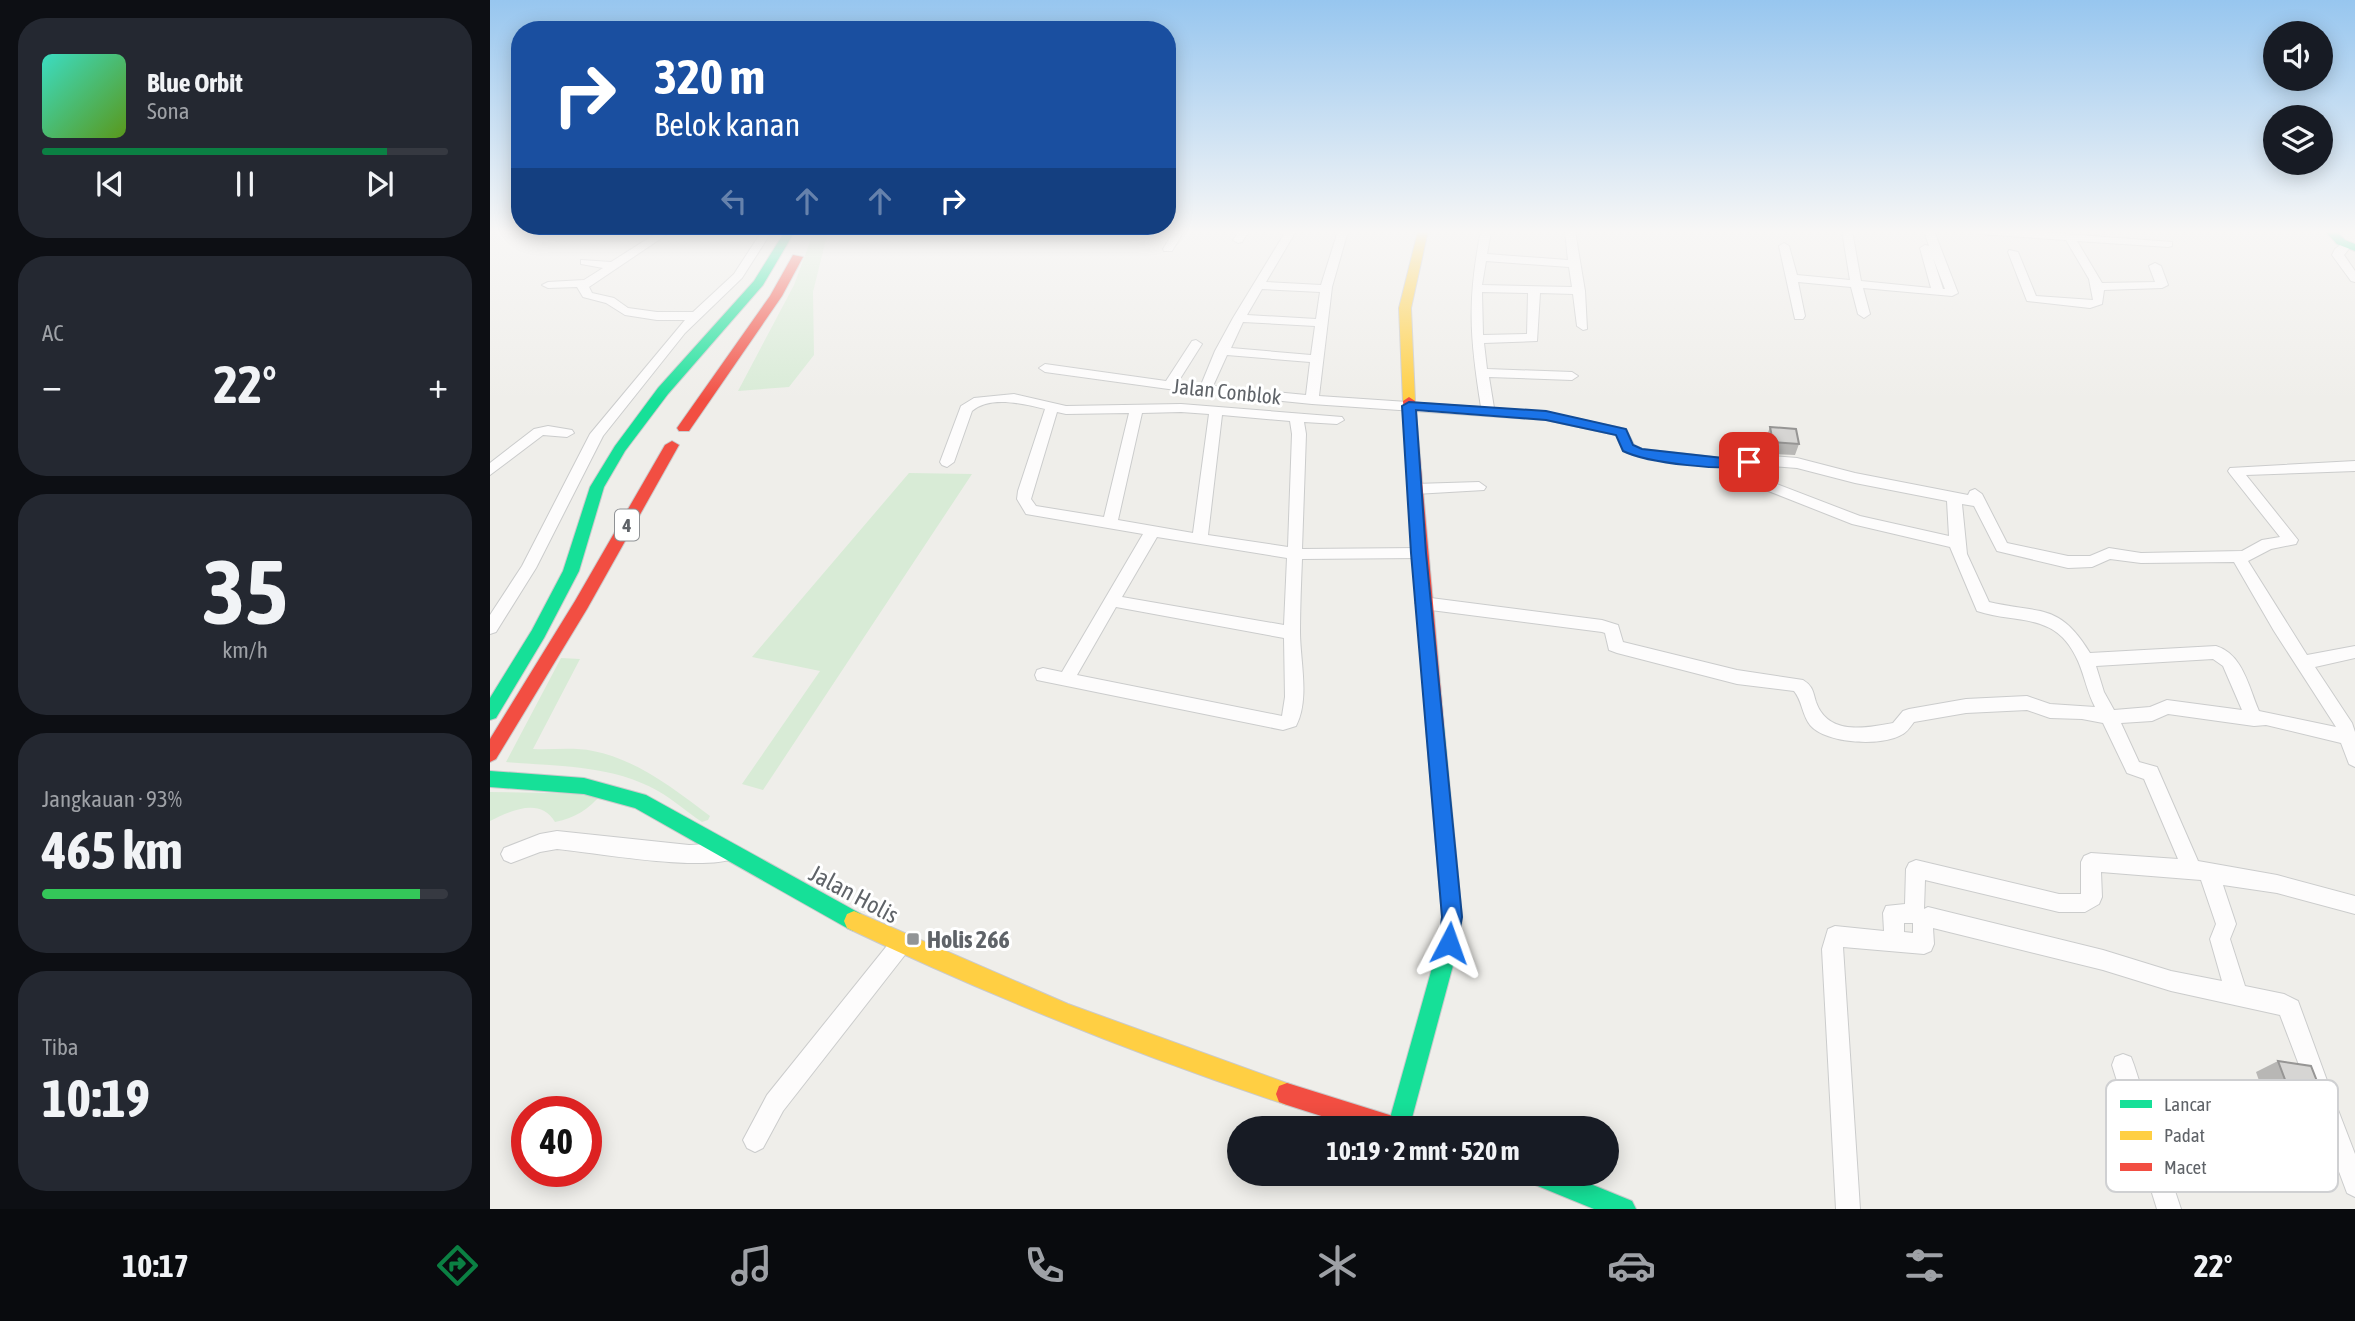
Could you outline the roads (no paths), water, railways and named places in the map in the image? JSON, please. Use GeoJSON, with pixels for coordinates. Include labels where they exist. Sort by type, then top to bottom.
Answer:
{"type":"FeatureCollection","features":[{"type":"Feature","properties":{"kind":"main road","name":"4"},"geometry":{"type":"LineString","coordinates":[[490,713],[538,634],[571,571],[597,486],[620,449],[663,391],[755,287]]}},
{"type":"Feature","properties":{"kind":"main road"},"geometry":{"type":"LineString","coordinates":[[684,428],[781,287]]}},
{"type":"Feature","properties":{"kind":"main road"},"geometry":{"type":"LineString","coordinates":[[1401,1116],[1452,928],[1446,832],[1423,603],[1409,406],[1404,317],[1411,287]]}},
{"type":"Feature","properties":{"kind":"main road","name":"4"},"geometry":{"type":"LineString","coordinates":[[490,754],[582,604],[672,445]]}},
{"type":"Feature","properties":{"kind":"main road"},"geometry":{"type":"LineString","coordinates":[[559,556],[597,486]]}},
{"type":"Feature","properties":{"kind":"main road","name":"Jalan Holis"},"geometry":{"type":"LineString","coordinates":[[490,779],[590,785],[616,791],[639,800],[848,919],[1002,990],[1185,1062],[1357,1116]]}},
{"type":"Feature","properties":{"kind":"main road"},"geometry":{"type":"LineString","coordinates":[[1566,1186],[1624,1209]]}},
{"type":"Feature","properties":{"kind":"street"},"geometry":{"type":"LineString","coordinates":[[585,287],[587,295],[610,300],[625,311],[657,316],[694,316]]}},
{"type":"Feature","properties":{"kind":"street"},"geometry":{"type":"LineString","coordinates":[[490,628],[528,568],[597,434],[694,316],[725,287]]}},
{"type":"Feature","properties":{"kind":"street"},"geometry":{"type":"LineString","coordinates":[[1205,389],[1221,351],[1258,287]]}},
{"type":"Feature","properties":{"kind":"street"},"geometry":{"type":"LineString","coordinates":[[1300,287],[1326,289],[1312,400]]}},
{"type":"Feature","properties":{"kind":"street"},"geometry":{"type":"LineString","coordinates":[[1579,287],[1583,326]]}},
{"type":"Feature","properties":{"kind":"street"},"geometry":{"type":"LineString","coordinates":[[1794,287],[1799,316]]}},
{"type":"Feature","properties":{"kind":"street"},"geometry":{"type":"LineString","coordinates":[[1857,287],[1864,314]]}},
{"type":"Feature","properties":{"kind":"street"},"geometry":{"type":"LineString","coordinates":[[1891,287],[1952,293],[1949,287]]}},
{"type":"Feature","properties":{"kind":"street"},"geometry":{"type":"LineString","coordinates":[[2027,287],[2031,299],[2090,304],[2101,298],[2099,287]]}},
{"type":"Feature","properties":{"kind":"street"},"geometry":{"type":"LineString","coordinates":[[1488,412],[1477,339],[1477,288],[1579,291]]}},
{"type":"Feature","properties":{"kind":"street"},"geometry":{"type":"LineString","coordinates":[[1477,339],[1533,338],[1534,290]]}},
{"type":"Feature","properties":{"kind":"street"},"geometry":{"type":"LineString","coordinates":[[1239,318],[1320,323]]}},
{"type":"Feature","properties":{"kind":"street"},"geometry":{"type":"LineString","coordinates":[[1170,386],[1196,344]]}},
{"type":"Feature","properties":{"kind":"street"},"geometry":{"type":"LineString","coordinates":[[1221,351],[1316,359]]}},
{"type":"Feature","properties":{"kind":"street","name":"Jalan Conblok"},"geometry":{"type":"LineString","coordinates":[[1045,368],[1170,386],[1312,400],[1546,415],[1621,432],[1628,448],[1639,453],[1732,464],[1771,461],[1797,463],[1855,478],[1954,496],[1977,497],[2002,547],[2039,553],[2057,560],[2092,561],[2109,553],[2141,558],[2238,556]]}},
{"type":"Feature","properties":{"kind":"street"},"geometry":{"type":"LineString","coordinates":[[1482,373],[1572,376]]}},
{"type":"Feature","properties":{"kind":"street"},"geometry":{"type":"LineString","coordinates":[[947,462],[966,409],[974,402],[1014,398],[1079,410],[1216,410],[1337,420]]}},
{"type":"Feature","properties":{"kind":"street"},"geometry":{"type":"LineString","coordinates":[[1052,407],[1025,491],[1026,503],[1031,510],[1296,554],[1419,553]]}},
{"type":"Feature","properties":{"kind":"street"},"geometry":{"type":"LineString","coordinates":[[1110,524],[1137,408]]}},
{"type":"Feature","properties":{"kind":"street"},"geometry":{"type":"LineString","coordinates":[[1200,539],[1216,410]]}},
{"type":"Feature","properties":{"kind":"street"},"geometry":{"type":"LineString","coordinates":[[1043,675],[1287,723],[1291,720],[1294,697],[1292,633],[1299,434],[1296,416]]}},
{"type":"Feature","properties":{"kind":"street"},"geometry":{"type":"LineString","coordinates":[[490,470],[539,432],[548,430],[568,433]]}},
{"type":"Feature","properties":{"kind":"street"},"geometry":{"type":"LineString","coordinates":[[1732,464],[1740,474],[1748,478],[1857,520],[1957,543]]}},
{"type":"Feature","properties":{"kind":"street"},"geometry":{"type":"LineString","coordinates":[[2355,467],[2235,471],[2291,540],[2267,544],[2250,555],[2238,556],[2350,732],[2355,759]]}},
{"type":"Feature","properties":{"kind":"street"},"geometry":{"type":"LineString","coordinates":[[1415,489],[1479,487]]}},
{"type":"Feature","properties":{"kind":"street"},"geometry":{"type":"LineString","coordinates":[[1954,496],[1959,554],[1980,604],[1988,608],[2058,621],[2072,634],[2086,660],[2096,693],[2133,768],[2151,773],[2226,924],[2220,939],[2237,995]]}},
{"type":"Feature","properties":{"kind":"street"},"geometry":{"type":"LineString","coordinates":[[1066,680],[1152,532]]}},
{"type":"Feature","properties":{"kind":"street"},"geometry":{"type":"LineString","coordinates":[[1114,601],[1292,633]]}},
{"type":"Feature","properties":{"kind":"street"},"geometry":{"type":"LineString","coordinates":[[1423,603],[1602,626],[1612,629],[1615,645],[1618,647],[1737,677],[1800,686],[1812,717],[1825,727],[1842,734],[1862,736],[1898,729],[1909,716],[1966,706],[2027,703],[2050,711],[2082,712],[2109,718],[2152,714],[2167,707],[2254,719],[2266,718],[2350,732]]}},
{"type":"Feature","properties":{"kind":"street"},"geometry":{"type":"LineString","coordinates":[[2086,660],[2216,652],[2230,662],[2254,719]]}},
{"type":"Feature","properties":{"kind":"street"},"geometry":{"type":"LineString","coordinates":[[2303,662],[2329,660],[2337,655],[2355,652]]}},
{"type":"Feature","properties":{"kind":"street"},"geometry":{"type":"LineString","coordinates":[[511,854],[533,845],[557,840],[689,854],[730,851]]}},
{"type":"Feature","properties":{"kind":"street"},"geometry":{"type":"LineString","coordinates":[[1848,1209],[1832,939],[1842,936],[1924,944],[1916,869],[2059,903],[2089,901],[2092,897],[2091,862],[2201,871],[2277,884],[2355,905]]}},
{"type":"Feature","properties":{"kind":"street"},"geometry":{"type":"LineString","coordinates":[[1895,943],[1894,913],[1919,915],[2284,1005],[2290,1009],[2316,1080]]}},
{"type":"Feature","properties":{"kind":"street"},"geometry":{"type":"LineString","coordinates":[[755,1140],[775,1103],[901,944]]}},
{"type":"Feature","properties":{"kind":"street"},"geometry":{"type":"LineString","coordinates":[[2123,1065],[2128,1080]]}},
{"type":"Feature","properties":{"kind":"street"},"geometry":{"type":"LineString","coordinates":[[2338,1139],[2355,1185]]}},
{"type":"Feature","properties":{"kind":"street"},"geometry":{"type":"LineString","coordinates":[[2164,1192],[2169,1209]]}},
{"type":"Feature","properties":{"kind":"place","name":"Holis 266"},"geometry":{"type":"Point","coordinates":[913,939]}}]}
